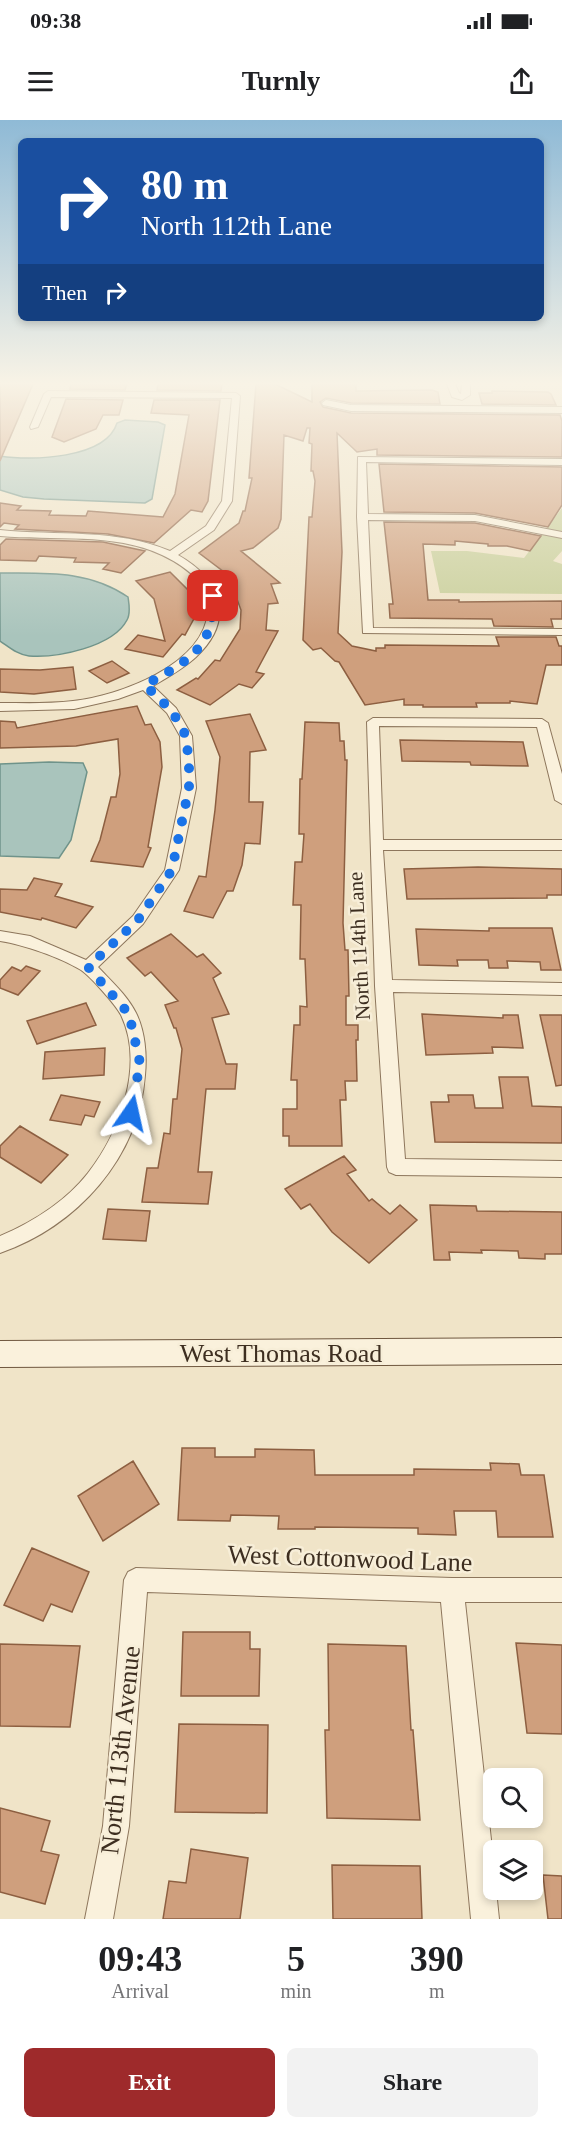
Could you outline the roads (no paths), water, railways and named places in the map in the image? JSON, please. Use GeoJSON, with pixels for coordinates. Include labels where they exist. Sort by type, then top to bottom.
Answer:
{"type":"FeatureCollection","features":[{"type":"Feature","properties":{"kind":"main road","name":"West Thomas Road"},"geometry":{"type":"LineString","coordinates":[[0,1354],[562,1352]]}},
{"type":"Feature","properties":{"kind":"street"},"geometry":{"type":"LineString","coordinates":[[172,554],[210,528],[227,501],[230,468]]}},
{"type":"Feature","properties":{"kind":"street"},"geometry":{"type":"LineString","coordinates":[[361,468],[367,631],[562,632]]}},
{"type":"Feature","properties":{"kind":"street"},"geometry":{"type":"LineString","coordinates":[[362,516],[475,518],[562,535]]}},
{"type":"Feature","properties":{"kind":"street"},"geometry":{"type":"LineString","coordinates":[[0,533],[96,537],[132,541],[172,554],[202,575],[213,596],[214,616],[198,652],[145,685],[114,696],[74,705],[0,707]]}},
{"type":"Feature","properties":{"kind":"street"},"geometry":{"type":"LineString","coordinates":[[88,967],[138,920],[172,870],[189,788],[186,736],[172,711],[145,685]]}},
{"type":"Feature","properties":{"kind":"street","name":"North 114th Lane"},"geometry":{"type":"LineString","coordinates":[[562,800],[542,723],[373,722],[376,845],[396,1167],[562,1169]]}},
{"type":"Feature","properties":{"kind":"street"},"geometry":{"type":"LineString","coordinates":[[376,845],[562,845]]}},
{"type":"Feature","properties":{"kind":"street"},"geometry":{"type":"LineString","coordinates":[[0,936],[25,940],[88,967],[129,1014],[140,1063],[131,1113],[114,1152],[78,1197],[22,1236],[0,1245]]}},
{"type":"Feature","properties":{"kind":"street"},"geometry":{"type":"LineString","coordinates":[[384,986],[562,989]]}},
{"type":"Feature","properties":{"kind":"street","name":"West Cottonwood Lane"},"geometry":{"type":"LineString","coordinates":[[136,1580],[452,1590],[562,1590]]}},
{"type":"Feature","properties":{"kind":"street","name":"North 113th Avenue"},"geometry":{"type":"LineString","coordinates":[[99,1919],[116,1826],[136,1580]]}},
{"type":"Feature","properties":{"kind":"street"},"geometry":{"type":"LineString","coordinates":[[452,1590],[485,1919]]}},
{"type":"Feature","properties":{"kind":"water"},"geometry":{"type":"Polygon","coordinates":[[[0,468],[157,468],[152,499],[145,503],[44,499],[23,497],[0,490],[0,468]]]}},
{"type":"Feature","properties":{"kind":"water"},"geometry":{"type":"Polygon","coordinates":[[[0,573],[66,575],[98,582],[128,597],[127,620],[110,637],[83,649],[54,655],[21,654],[0,641],[0,573]]]}},
{"type":"Feature","properties":{"kind":"water"},"geometry":{"type":"Polygon","coordinates":[[[83,763],[87,772],[71,840],[59,858],[0,856],[0,764],[83,763]]]}}]}
